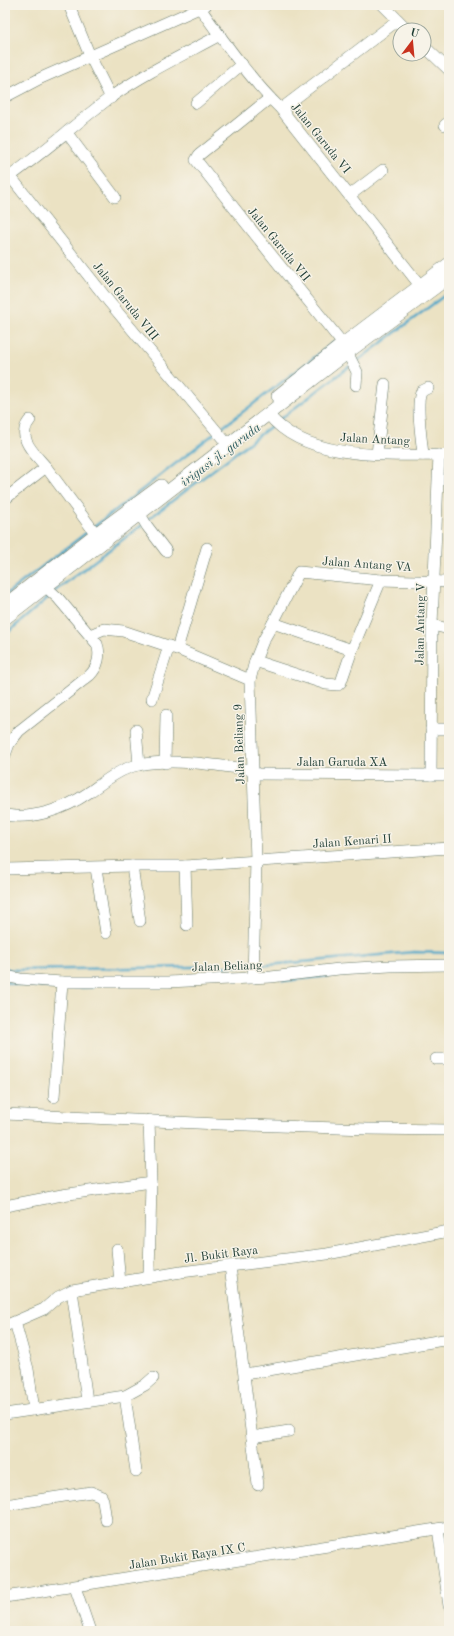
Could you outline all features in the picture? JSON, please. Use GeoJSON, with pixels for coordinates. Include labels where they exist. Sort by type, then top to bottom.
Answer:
{"type":"FeatureCollection","features":[{"type":"Feature","properties":{"kind":"main road"},"geometry":{"type":"LineString","coordinates":[[5,605],[96,534],[141,517],[274,421],[350,357],[449,264]]}},
{"type":"Feature","properties":{"kind":"main road"},"geometry":{"type":"LineString","coordinates":[[423,289],[449,277]]}},
{"type":"Feature","properties":{"kind":"main road"},"geometry":{"type":"LineString","coordinates":[[5,618],[52,592],[141,517],[224,440],[350,357]]}},
{"type":"Feature","properties":{"kind":"street"},"geometry":{"type":"LineString","coordinates":[[68,5],[90,56],[111,98]]}},
{"type":"Feature","properties":{"kind":"street"},"geometry":{"type":"LineString","coordinates":[[281,109],[398,20],[383,5]]}},
{"type":"Feature","properties":{"kind":"street"},"geometry":{"type":"LineString","coordinates":[[5,97],[41,78],[203,6]]}},
{"type":"Feature","properties":{"kind":"street","name":"Jalan Garuda VI"},"geometry":{"type":"LineString","coordinates":[[203,6],[220,35],[242,64],[281,109],[423,289]]}},
{"type":"Feature","properties":{"kind":"street"},"geometry":{"type":"LineString","coordinates":[[7,178],[138,79],[220,35]]}},
{"type":"Feature","properties":{"kind":"street"},"geometry":{"type":"LineString","coordinates":[[432,54],[449,70]]}},
{"type":"Feature","properties":{"kind":"street"},"geometry":{"type":"LineString","coordinates":[[196,103],[242,64]]}},
{"type":"Feature","properties":{"kind":"street","name":"Jalan Garuda VII"},"geometry":{"type":"LineString","coordinates":[[270,98],[199,155],[196,160],[350,357]]}},
{"type":"Feature","properties":{"kind":"street"},"geometry":{"type":"LineString","coordinates":[[67,133],[115,197]]}},
{"type":"Feature","properties":{"kind":"street"},"geometry":{"type":"LineString","coordinates":[[350,195],[383,170]]}},
{"type":"Feature","properties":{"kind":"street","name":"Jalan Garuda VIII"},"geometry":{"type":"LineString","coordinates":[[7,178],[224,440]]}},
{"type":"Feature","properties":{"kind":"street"},"geometry":{"type":"LineString","coordinates":[[350,357],[357,375],[356,385]]}},
{"type":"Feature","properties":{"kind":"street"},"geometry":{"type":"LineString","coordinates":[[377,454],[385,384]]}},
{"type":"Feature","properties":{"kind":"street"},"geometry":{"type":"LineString","coordinates":[[424,455],[419,420],[419,397],[422,391],[428,388]]}},
{"type":"Feature","properties":{"kind":"street"},"geometry":{"type":"LineString","coordinates":[[30,420],[26,426],[24,438],[28,445],[96,534]]}},
{"type":"Feature","properties":{"kind":"street","name":"Jalan Antang"},"geometry":{"type":"LineString","coordinates":[[274,421],[310,444],[343,452],[444,455]]}},
{"type":"Feature","properties":{"kind":"street","name":"Jalan Antang V"},"geometry":{"type":"LineString","coordinates":[[431,775],[432,625],[444,455]]}},
{"type":"Feature","properties":{"kind":"street"},"geometry":{"type":"LineString","coordinates":[[5,499],[46,467]]}},
{"type":"Feature","properties":{"kind":"street"},"geometry":{"type":"LineString","coordinates":[[141,517],[166,551]]}},
{"type":"Feature","properties":{"kind":"street"},"geometry":{"type":"LineString","coordinates":[[152,699],[173,648],[207,548]]}},
{"type":"Feature","properties":{"kind":"street","name":"Jalan Antang VA"},"geometry":{"type":"LineString","coordinates":[[299,572],[381,580],[449,582]]}},
{"type":"Feature","properties":{"kind":"street","name":"Jalan Beliang 9"},"geometry":{"type":"LineString","coordinates":[[253,978],[256,860],[250,680],[255,661],[263,641],[299,572]]}},
{"type":"Feature","properties":{"kind":"street"},"geometry":{"type":"LineString","coordinates":[[255,661],[338,685],[341,682],[352,650],[381,580]]}},
{"type":"Feature","properties":{"kind":"street"},"geometry":{"type":"LineString","coordinates":[[5,755],[9,744],[19,731],[94,672],[98,664],[99,648],[90,635],[52,592]]}},
{"type":"Feature","properties":{"kind":"street"},"geometry":{"type":"LineString","coordinates":[[273,624],[352,650]]}},
{"type":"Feature","properties":{"kind":"street"},"geometry":{"type":"LineString","coordinates":[[432,625],[449,629]]}},
{"type":"Feature","properties":{"kind":"street"},"geometry":{"type":"LineString","coordinates":[[90,635],[104,630],[123,631],[173,648],[250,680]]}},
{"type":"Feature","properties":{"kind":"street"},"geometry":{"type":"LineString","coordinates":[[165,763],[166,715]]}},
{"type":"Feature","properties":{"kind":"street"},"geometry":{"type":"LineString","coordinates":[[431,729],[449,729]]}},
{"type":"Feature","properties":{"kind":"street"},"geometry":{"type":"LineString","coordinates":[[136,730],[139,765]]}},
{"type":"Feature","properties":{"kind":"street","name":"Jalan Garuda XA"},"geometry":{"type":"LineString","coordinates":[[5,815],[23,816],[50,812],[62,808],[86,794],[118,772],[139,765],[194,763],[253,772],[431,775]]}},
{"type":"Feature","properties":{"kind":"street"},"geometry":{"type":"LineString","coordinates":[[431,775],[449,775]]}},
{"type":"Feature","properties":{"kind":"street","name":"Jalan Kenari II"},"geometry":{"type":"LineString","coordinates":[[7,870],[185,866],[449,848]]}},
{"type":"Feature","properties":{"kind":"street"},"geometry":{"type":"LineString","coordinates":[[132,866],[140,921]]}},
{"type":"Feature","properties":{"kind":"street"},"geometry":{"type":"LineString","coordinates":[[185,866],[187,925]]}},
{"type":"Feature","properties":{"kind":"street"},"geometry":{"type":"LineString","coordinates":[[96,868],[106,933]]}},
{"type":"Feature","properties":{"kind":"street","name":"Jalan Beliang"},"geometry":{"type":"LineString","coordinates":[[5,976],[62,982],[168,982],[271,977],[338,969],[397,965],[449,965]]}},
{"type":"Feature","properties":{"kind":"street"},"geometry":{"type":"LineString","coordinates":[[54,1097],[62,982]]}},
{"type":"Feature","properties":{"kind":"street"},"geometry":{"type":"LineString","coordinates":[[436,1059],[449,1059]]}},
{"type":"Feature","properties":{"kind":"street"},"geometry":{"type":"LineString","coordinates":[[5,1114],[351,1128],[449,1130]]}},
{"type":"Feature","properties":{"kind":"street"},"geometry":{"type":"LineString","coordinates":[[149,1120],[151,1182],[149,1277]]}},
{"type":"Feature","properties":{"kind":"street"},"geometry":{"type":"LineString","coordinates":[[5,1206],[62,1195],[151,1182]]}},
{"type":"Feature","properties":{"kind":"street","name":"Jl. Bukit Raya"},"geometry":{"type":"LineString","coordinates":[[10,1324],[44,1309],[58,1297],[72,1290],[149,1277],[327,1254],[449,1232]]}},
{"type":"Feature","properties":{"kind":"street"},"geometry":{"type":"LineString","coordinates":[[117,1249],[120,1283]]}},
{"type":"Feature","properties":{"kind":"street"},"geometry":{"type":"LineString","coordinates":[[230,1266],[258,1485]]}},
{"type":"Feature","properties":{"kind":"street"},"geometry":{"type":"LineString","coordinates":[[72,1290],[87,1401]]}},
{"type":"Feature","properties":{"kind":"street"},"geometry":{"type":"LineString","coordinates":[[10,1324],[28,1369],[34,1410]]}},
{"type":"Feature","properties":{"kind":"street"},"geometry":{"type":"LineString","coordinates":[[245,1374],[449,1339]]}},
{"type":"Feature","properties":{"kind":"street"},"geometry":{"type":"LineString","coordinates":[[5,1414],[125,1396],[145,1386],[153,1378]]}},
{"type":"Feature","properties":{"kind":"street"},"geometry":{"type":"LineString","coordinates":[[125,1396],[136,1471]]}},
{"type":"Feature","properties":{"kind":"street"},"geometry":{"type":"LineString","coordinates":[[252,1437],[289,1431]]}},
{"type":"Feature","properties":{"kind":"street"},"geometry":{"type":"LineString","coordinates":[[5,1506],[91,1492],[100,1496],[103,1500],[106,1520]]}},
{"type":"Feature","properties":{"kind":"street","name":"Jalan Bukit Raya IX C"},"geometry":{"type":"LineString","coordinates":[[5,1598],[449,1527]]}},
{"type":"Feature","properties":{"kind":"street"},"geometry":{"type":"LineString","coordinates":[[438,1529],[449,1606]]}},
{"type":"Feature","properties":{"kind":"street"},"geometry":{"type":"LineString","coordinates":[[75,1587],[90,1631]]}},
{"type":"Feature","properties":{"kind":"waterway","name":"irigasi jl. garuda"},"geometry":{"type":"LineString","coordinates":[[356,362],[449,292]]}},
{"type":"Feature","properties":{"kind":"waterway"},"geometry":{"type":"LineString","coordinates":[[219,430],[336,341]]}},
{"type":"Feature","properties":{"kind":"waterway","name":"irigasi jl. garuda"},"geometry":{"type":"LineString","coordinates":[[279,420],[350,366]]}},
{"type":"Feature","properties":{"kind":"waterway","name":"irigasi jl. garuda"},"geometry":{"type":"LineString","coordinates":[[147,520],[274,424]]}},
{"type":"Feature","properties":{"kind":"waterway"},"geometry":{"type":"LineString","coordinates":[[94,527],[215,433]]}},
{"type":"Feature","properties":{"kind":"waterway","name":"irigasi jl. garuda"},"geometry":{"type":"LineString","coordinates":[[55,591],[142,525]]}},
{"type":"Feature","properties":{"kind":"waterway"},"geometry":{"type":"LineString","coordinates":[[5,595],[90,530]]}},
{"type":"Feature","properties":{"kind":"waterway","name":"irigasi jl. garuda"},"geometry":{"type":"LineString","coordinates":[[5,635],[50,596]]}},
{"type":"Feature","properties":{"kind":"waterway"},"geometry":{"type":"LineString","coordinates":[[256,966],[414,952],[449,953]]}},
{"type":"Feature","properties":{"kind":"waterway"},"geometry":{"type":"LineString","coordinates":[[5,968],[11,970],[251,966]]}},
{"type":"Feature","properties":{"kind":"waterway"},"geometry":{"type":"LineString","coordinates":[[283,981],[395,971]]}},
{"type":"Feature","properties":{"kind":"waterway"},"geometry":{"type":"LineString","coordinates":[[5,982],[19,985],[58,988]]}},
{"type":"Feature","properties":{"kind":"waterway"},"geometry":{"type":"LineString","coordinates":[[65,988],[94,987]]}}]}
